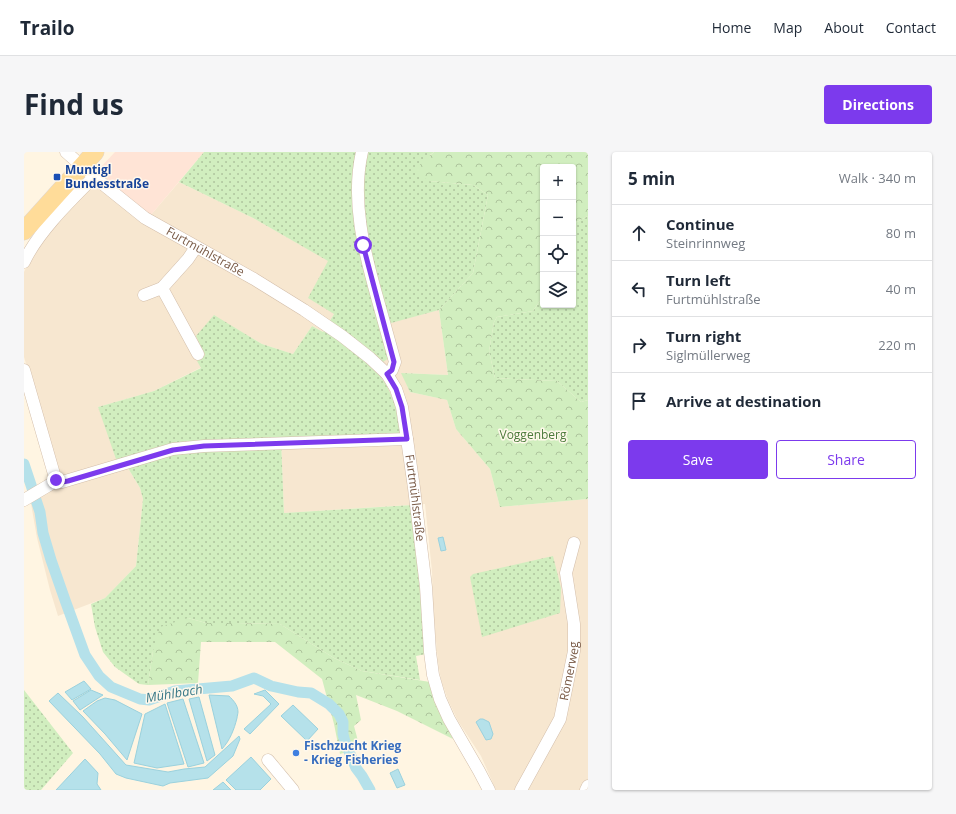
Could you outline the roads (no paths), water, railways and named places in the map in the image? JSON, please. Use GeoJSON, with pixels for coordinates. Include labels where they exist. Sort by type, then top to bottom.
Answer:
{"type":"FeatureCollection","features":[{"type":"Feature","properties":{"kind":"main road"},"geometry":{"type":"LineString","coordinates":[[24,231],[88,172],[95,152]]}},
{"type":"Feature","properties":{"kind":"street","name":"Furtmühlstraße"},"geometry":{"type":"LineString","coordinates":[[66,152],[88,172],[145,218],[254,279],[304,310],[342,336],[370,358],[387,374],[396,389],[402,407],[407,439],[426,587],[433,676],[440,699],[446,712],[488,790]]}},
{"type":"Feature","properties":{"kind":"street"},"geometry":{"type":"LineString","coordinates":[[362,152],[358,178],[359,216],[365,252],[394,362],[392,370],[387,374]]}},
{"type":"Feature","properties":{"kind":"street"},"geometry":{"type":"LineString","coordinates":[[24,262],[28,253],[44,231],[74,198],[88,172]]}},
{"type":"Feature","properties":{"kind":"street"},"geometry":{"type":"LineString","coordinates":[[144,295],[162,288],[188,259],[196,247]]}},
{"type":"Feature","properties":{"kind":"street"},"geometry":{"type":"LineString","coordinates":[[162,288],[198,354]]}},
{"type":"Feature","properties":{"kind":"street"},"geometry":{"type":"LineString","coordinates":[[24,370],[56,480]]}},
{"type":"Feature","properties":{"kind":"street"},"geometry":{"type":"LineString","coordinates":[[31,495],[56,480],[62,482],[68,481],[173,450],[196,447],[407,439]]}},
{"type":"Feature","properties":{"kind":"street","name":"Römerweg"},"geometry":{"type":"LineString","coordinates":[[521,790],[560,719],[574,651],[574,624],[566,573],[574,543]]}},
{"type":"Feature","properties":{"kind":"street"},"geometry":{"type":"LineString","coordinates":[[268,760],[293,790]]}},
{"type":"Feature","properties":{"kind":"street"},"geometry":{"type":"LineString","coordinates":[[586,790],[588,786]]}},
{"type":"Feature","properties":{"kind":"water"},"geometry":{"type":"Polygon","coordinates":[[[443,537],[446,550],[441,551],[438,538],[443,537]]]}},
{"type":"Feature","properties":{"kind":"water"},"geometry":{"type":"Polygon","coordinates":[[[84,681],[91,689],[72,700],[65,692],[84,681]]]}},
{"type":"Feature","properties":{"kind":"water"},"geometry":{"type":"Polygon","coordinates":[[[91,690],[103,695],[80,710],[73,701],[91,690]]]}},
{"type":"Feature","properties":{"kind":"water"},"geometry":{"type":"Polygon","coordinates":[[[265,690],[279,704],[250,734],[244,729],[271,704],[263,696],[254,694],[265,690]]]}},
{"type":"Feature","properties":{"kind":"water"},"geometry":{"type":"Polygon","coordinates":[[[58,693],[83,717],[126,765],[168,772],[205,767],[239,736],[240,739],[233,756],[208,778],[170,783],[163,786],[126,778],[116,774],[100,754],[49,701],[58,693]]]}},
{"type":"Feature","properties":{"kind":"water"},"geometry":{"type":"Polygon","coordinates":[[[209,695],[229,696],[238,709],[233,731],[222,749],[209,695]]]}},
{"type":"Feature","properties":{"kind":"water"},"geometry":{"type":"Polygon","coordinates":[[[199,697],[215,755],[207,761],[189,699],[199,697]]]}},
{"type":"Feature","properties":{"kind":"water"},"geometry":{"type":"Polygon","coordinates":[[[105,698],[115,700],[142,714],[127,760],[83,711],[97,701],[105,698]]]}},
{"type":"Feature","properties":{"kind":"water"},"geometry":{"type":"Polygon","coordinates":[[[183,699],[204,763],[188,767],[167,703],[183,699]]]}},
{"type":"Feature","properties":{"kind":"water"},"geometry":{"type":"Polygon","coordinates":[[[165,704],[184,764],[157,768],[134,763],[145,714],[165,704]]]}},
{"type":"Feature","properties":{"kind":"water"},"geometry":{"type":"Polygon","coordinates":[[[293,705],[318,729],[307,741],[281,716],[293,705]]]}},
{"type":"Feature","properties":{"kind":"water"},"geometry":{"type":"Polygon","coordinates":[[[480,719],[489,722],[493,734],[491,739],[486,740],[476,722],[480,719]]]}},
{"type":"Feature","properties":{"kind":"water"},"geometry":{"type":"Polygon","coordinates":[[[251,757],[271,779],[260,790],[236,790],[226,780],[251,757]]]}},
{"type":"Feature","properties":{"kind":"water"},"geometry":{"type":"Polygon","coordinates":[[[85,759],[98,773],[97,784],[101,790],[56,790],[85,759]]]}},
{"type":"Feature","properties":{"kind":"water"},"geometry":{"type":"Polygon","coordinates":[[[398,769],[405,785],[397,788],[390,773],[398,769]]]}},
{"type":"Feature","properties":{"kind":"water"},"geometry":{"type":"Polygon","coordinates":[[[223,782],[231,790],[213,790],[223,782]]]}},
{"type":"Feature","properties":{"kind":"waterway","name":"Mühlbach"},"geometry":{"type":"LineString","coordinates":[[24,464],[40,512],[43,533],[51,560],[65,600],[85,655],[99,676],[111,687],[140,699],[149,700],[175,691],[232,686],[254,678],[271,686],[298,692],[311,693],[329,704],[339,714],[343,722],[345,742],[356,768],[370,790]]}},
{"type":"Feature","properties":{"kind":"place","name":"Muntigl Bundesstraße"},"geometry":{"type":"Point","coordinates":[57,177]}},
{"type":"Feature","properties":{"kind":"place","name":"Fischzucht Krieg - Krieg Fisheries"},"geometry":{"type":"Point","coordinates":[296,753]}},
{"type":"Feature","properties":{"kind":"park label","name":"Voggenberg"},"geometry":{"type":"Point","coordinates":[533,435]}}]}
